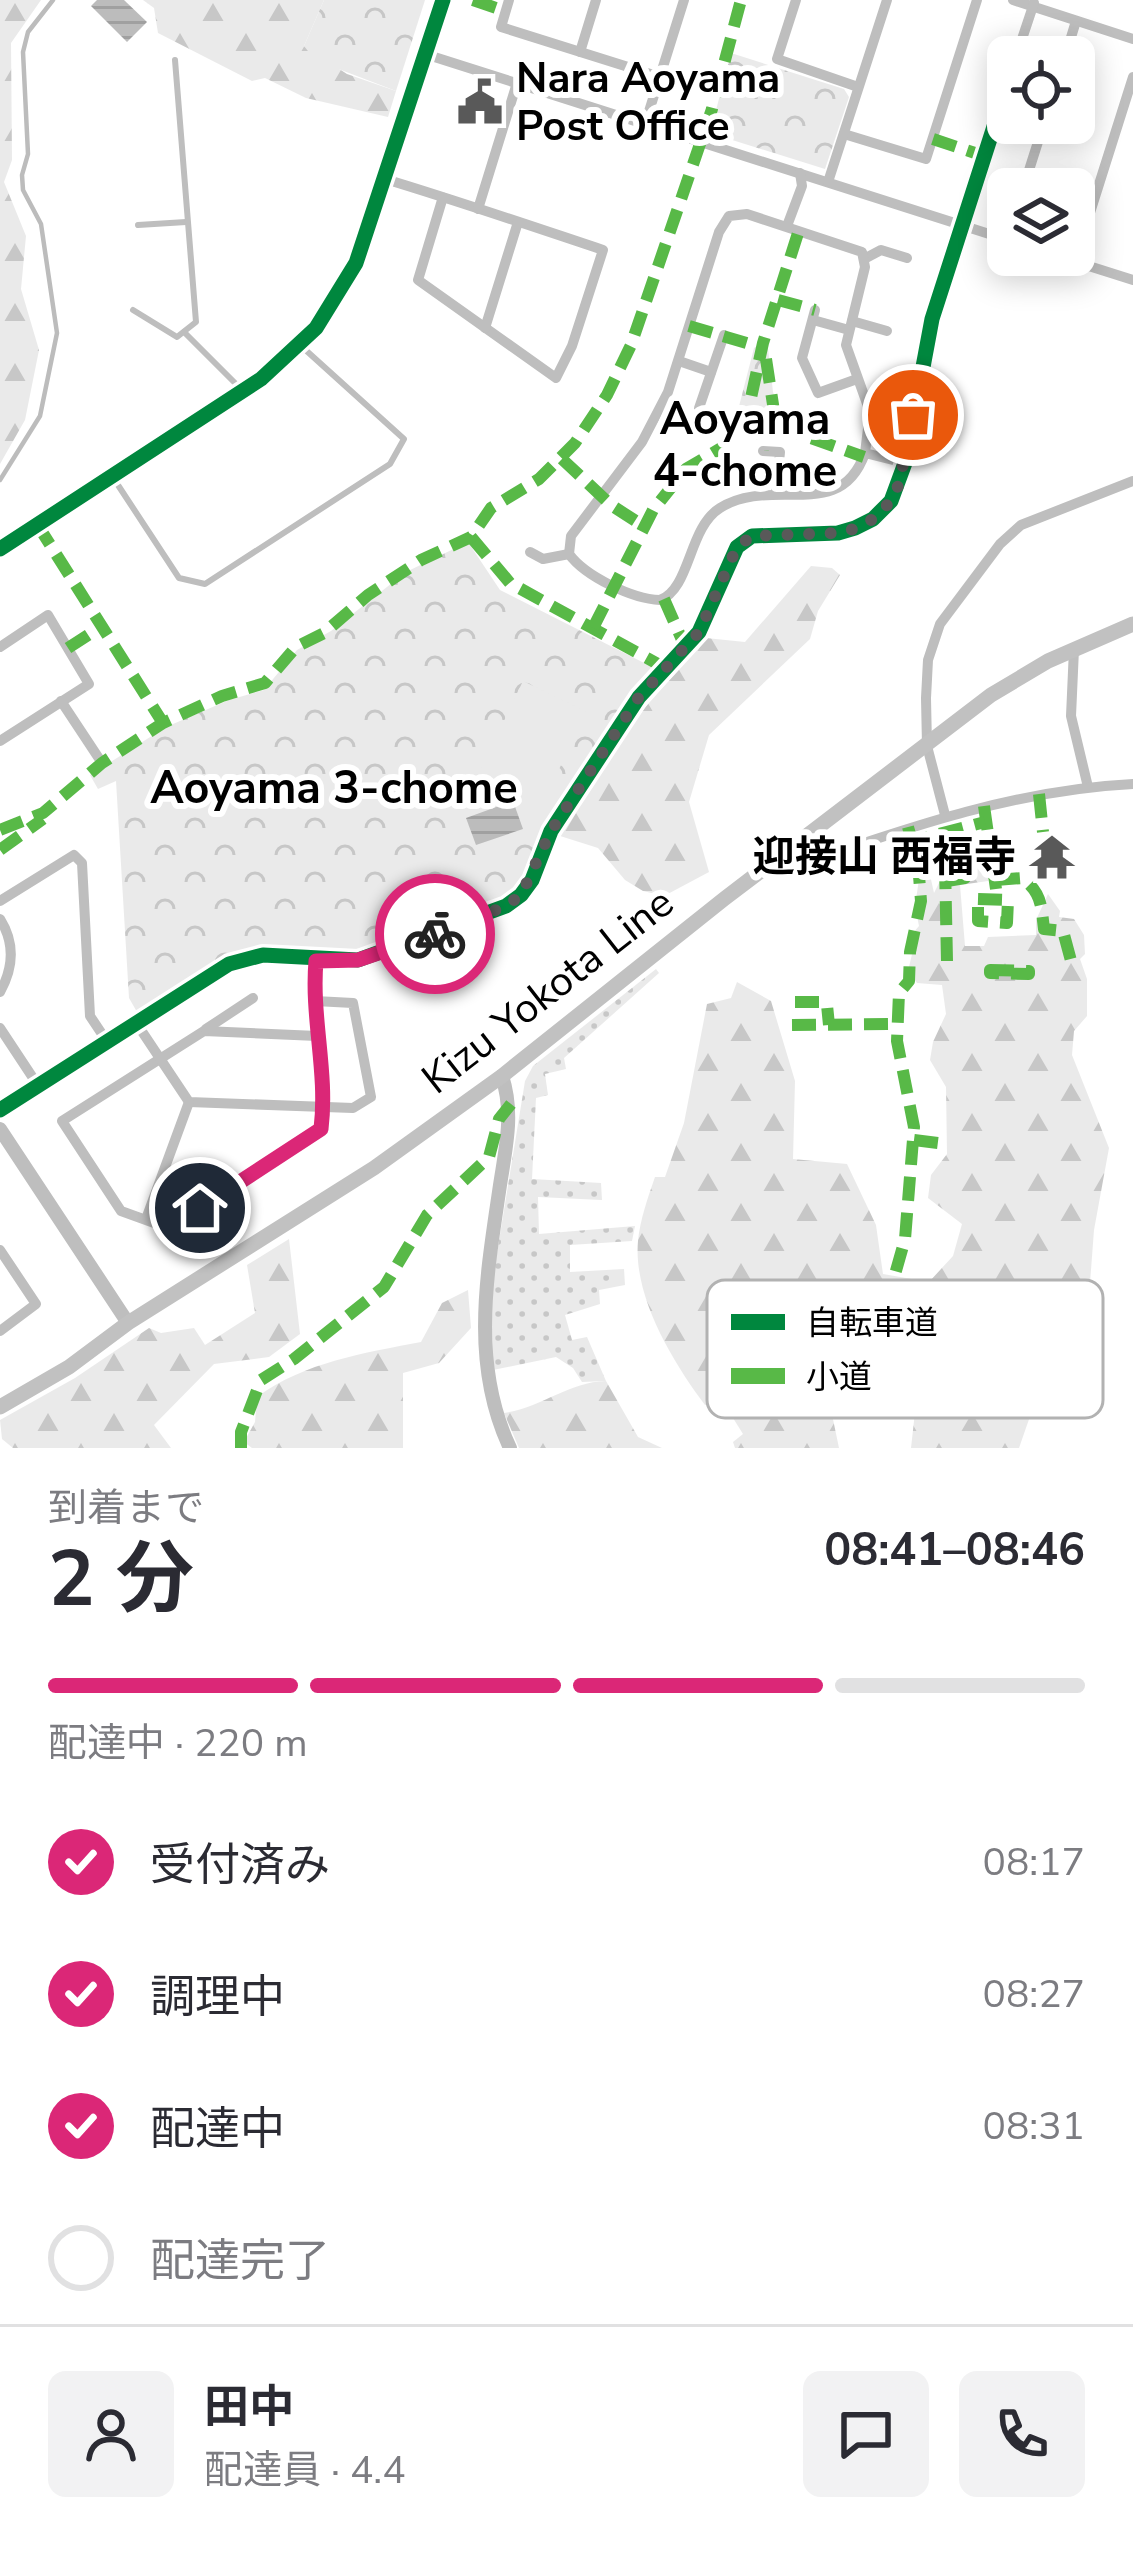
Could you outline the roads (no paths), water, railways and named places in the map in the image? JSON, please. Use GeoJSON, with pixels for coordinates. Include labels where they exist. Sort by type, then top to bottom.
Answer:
{"type":"FeatureCollection","features":[{"type":"Feature","properties":{"kind":"main road","name":"Kizu Yokota Line"},"geometry":{"type":"LineString","coordinates":[[0,1407],[374,1168],[502,1076],[991,695],[1074,649],[1133,624]]}},
{"type":"Feature","properties":{"kind":"street"},"geometry":{"type":"LineString","coordinates":[[0,549],[242,390],[316,328],[349,278],[442,0]]}},
{"type":"Feature","properties":{"kind":"street"},"geometry":{"type":"LineString","coordinates":[[509,0],[501,26],[660,77]]}},
{"type":"Feature","properties":{"kind":"street"},"geometry":{"type":"LineString","coordinates":[[580,52],[596,0]]}},
{"type":"Feature","properties":{"kind":"street"},"geometry":{"type":"LineString","coordinates":[[645,124],[684,0]]}},
{"type":"Feature","properties":{"kind":"street"},"geometry":{"type":"LineString","coordinates":[[796,0],[777,59],[859,87]]}},
{"type":"Feature","properties":{"kind":"street"},"geometry":{"type":"LineString","coordinates":[[829,182],[887,0]]}},
{"type":"Feature","properties":{"kind":"street"},"geometry":{"type":"LineString","coordinates":[[844,134],[926,159],[977,0]]}},
{"type":"Feature","properties":{"kind":"street"},"geometry":{"type":"LineString","coordinates":[[1012,0],[1034,3],[1133,39]]}},
{"type":"Feature","properties":{"kind":"street"},"geometry":{"type":"LineString","coordinates":[[1023,36],[1034,3]]}},
{"type":"Feature","properties":{"kind":"street"},"geometry":{"type":"LineString","coordinates":[[1071,36],[1076,20]]}},
{"type":"Feature","properties":{"kind":"street"},"geometry":{"type":"LineString","coordinates":[[425,54],[987,233]]}},
{"type":"Feature","properties":{"kind":"street"},"geometry":{"type":"LineString","coordinates":[[1095,197],[1133,77]]}},
{"type":"Feature","properties":{"kind":"street"},"geometry":{"type":"LineString","coordinates":[[478,209],[517,83]]}},
{"type":"Feature","properties":{"kind":"street"},"geometry":{"type":"LineString","coordinates":[[0,1110],[216,970],[263,955],[342,962],[379,955],[506,906],[521,895],[551,831],[639,697],[699,632],[737,547],[752,536],[838,533],[864,525],[891,501],[904,463],[932,319],[988,144]]}},
{"type":"Feature","properties":{"kind":"street"},"geometry":{"type":"LineString","coordinates":[[788,226],[802,186],[800,173]]}},
{"type":"Feature","properties":{"kind":"street"},"geometry":{"type":"LineString","coordinates":[[385,179],[443,197],[603,250],[572,346],[556,378],[418,280],[443,197]]}},
{"type":"Feature","properties":{"kind":"street"},"geometry":{"type":"LineString","coordinates":[[738,213],[788,226],[862,252],[846,345],[870,412],[865,453],[850,482],[836,491],[740,499],[718,509],[698,534],[676,587],[660,600],[641,598],[576,564],[569,554],[571,536],[642,442],[668,392],[723,222],[738,213]]}},
{"type":"Feature","properties":{"kind":"street"},"geometry":{"type":"LineString","coordinates":[[485,328],[518,222]]}},
{"type":"Feature","properties":{"kind":"street"},"geometry":{"type":"LineString","coordinates":[[864,259],[881,250],[907,258]]}},
{"type":"Feature","properties":{"kind":"street"},"geometry":{"type":"LineString","coordinates":[[1095,268],[1133,280]]}},
{"type":"Feature","properties":{"kind":"street"},"geometry":{"type":"LineString","coordinates":[[857,379],[818,394],[802,358],[814,315],[887,331]]}},
{"type":"Feature","properties":{"kind":"street"},"geometry":{"type":"LineString","coordinates":[[699,408],[724,335]]}},
{"type":"Feature","properties":{"kind":"street"},"geometry":{"type":"LineString","coordinates":[[679,361],[711,372]]}},
{"type":"Feature","properties":{"kind":"street"},"geometry":{"type":"LineString","coordinates":[[763,451],[780,452],[776,494]]}},
{"type":"Feature","properties":{"kind":"street"},"geometry":{"type":"LineString","coordinates":[[865,453],[904,463]]}},
{"type":"Feature","properties":{"kind":"street"},"geometry":{"type":"LineString","coordinates":[[945,815],[927,746],[927,672],[940,623],[982,566],[1021,525],[1133,481]]}},
{"type":"Feature","properties":{"kind":"street"},"geometry":{"type":"LineString","coordinates":[[530,551],[543,559],[569,554]]}},
{"type":"Feature","properties":{"kind":"street"},"geometry":{"type":"LineString","coordinates":[[0,647],[48,615],[89,684],[0,741]]}},
{"type":"Feature","properties":{"kind":"street"},"geometry":{"type":"LineString","coordinates":[[1074,649],[1071,716],[1088,787]]}},
{"type":"Feature","properties":{"kind":"street"},"geometry":{"type":"LineString","coordinates":[[62,701],[102,763]]}},
{"type":"Feature","properties":{"kind":"street"},"geometry":{"type":"LineString","coordinates":[[774,860],[788,869],[945,815],[1088,787],[1133,784]]}},
{"type":"Feature","properties":{"kind":"street"},"geometry":{"type":"LineString","coordinates":[[0,902],[74,855],[82,862],[90,1016],[106,1040]]}},
{"type":"Feature","properties":{"kind":"street"},"geometry":{"type":"LineString","coordinates":[[0,919],[12,950],[0,992]]}},
{"type":"Feature","properties":{"kind":"street"},"geometry":{"type":"LineString","coordinates":[[253,998],[62,1121],[121,1211],[168,1228],[321,1129],[325,1074],[317,1036],[316,961]]}},
{"type":"Feature","properties":{"kind":"street"},"geometry":{"type":"LineString","coordinates":[[189,1102],[323,1109],[353,1108],[371,1097],[353,1003],[315,1001]]}},
{"type":"Feature","properties":{"kind":"street"},"geometry":{"type":"LineString","coordinates":[[134,1021],[189,1102]]}},
{"type":"Feature","properties":{"kind":"street"},"geometry":{"type":"LineString","coordinates":[[0,1028],[37,1084]]}},
{"type":"Feature","properties":{"kind":"street"},"geometry":{"type":"LineString","coordinates":[[204,1030],[317,1036]]}},
{"type":"Feature","properties":{"kind":"street"},"geometry":{"type":"LineString","coordinates":[[502,1076],[511,1104],[486,1281],[485,1356],[490,1392],[510,1448]]}},
{"type":"Feature","properties":{"kind":"street"},"geometry":{"type":"LineString","coordinates":[[146,1219],[189,1102]]}},
{"type":"Feature","properties":{"kind":"street"},"geometry":{"type":"LineString","coordinates":[[0,1129],[128,1323]]}},
{"type":"Feature","properties":{"kind":"street"},"geometry":{"type":"LineString","coordinates":[[0,1250],[36,1304],[0,1331]]}},
{"type":"Feature","properties":{"kind":"lane"},"geometry":{"type":"LineString","coordinates":[[133,310],[177,337],[196,322],[175,60]]}},
{"type":"Feature","properties":{"kind":"lane"},"geometry":{"type":"LineString","coordinates":[[137,225],[186,222]]}},
{"type":"Feature","properties":{"kind":"lane"},"geometry":{"type":"LineString","coordinates":[[184,332],[242,390]]}},
{"type":"Feature","properties":{"kind":"lane"},"geometry":{"type":"LineString","coordinates":[[112,476],[178,578],[205,584],[390,464],[404,439],[300,345]]}},
{"type":"Feature","properties":{"kind":"waterway"},"geometry":{"type":"LineString","coordinates":[[0,480],[40,416],[57,333],[41,224],[23,190],[22,175],[28,154],[23,52],[28,32],[53,0]]}},
{"type":"Feature","properties":{"kind":"place","name":"Nara Aoyama Post Office"},"geometry":{"type":"Point","coordinates":[480,102]}},
{"type":"Feature","properties":{"kind":"place","name":"迎接山 西福寺"},"geometry":{"type":"Point","coordinates":[1052,857]}},
{"type":"Feature","properties":{"kind":"district","name":"Aoyama 4-chome"},"geometry":{"type":"Point","coordinates":[745,445]}},
{"type":"Feature","properties":{"kind":"district","name":"Aoyama 3-chome"},"geometry":{"type":"Point","coordinates":[334,788]}}]}
